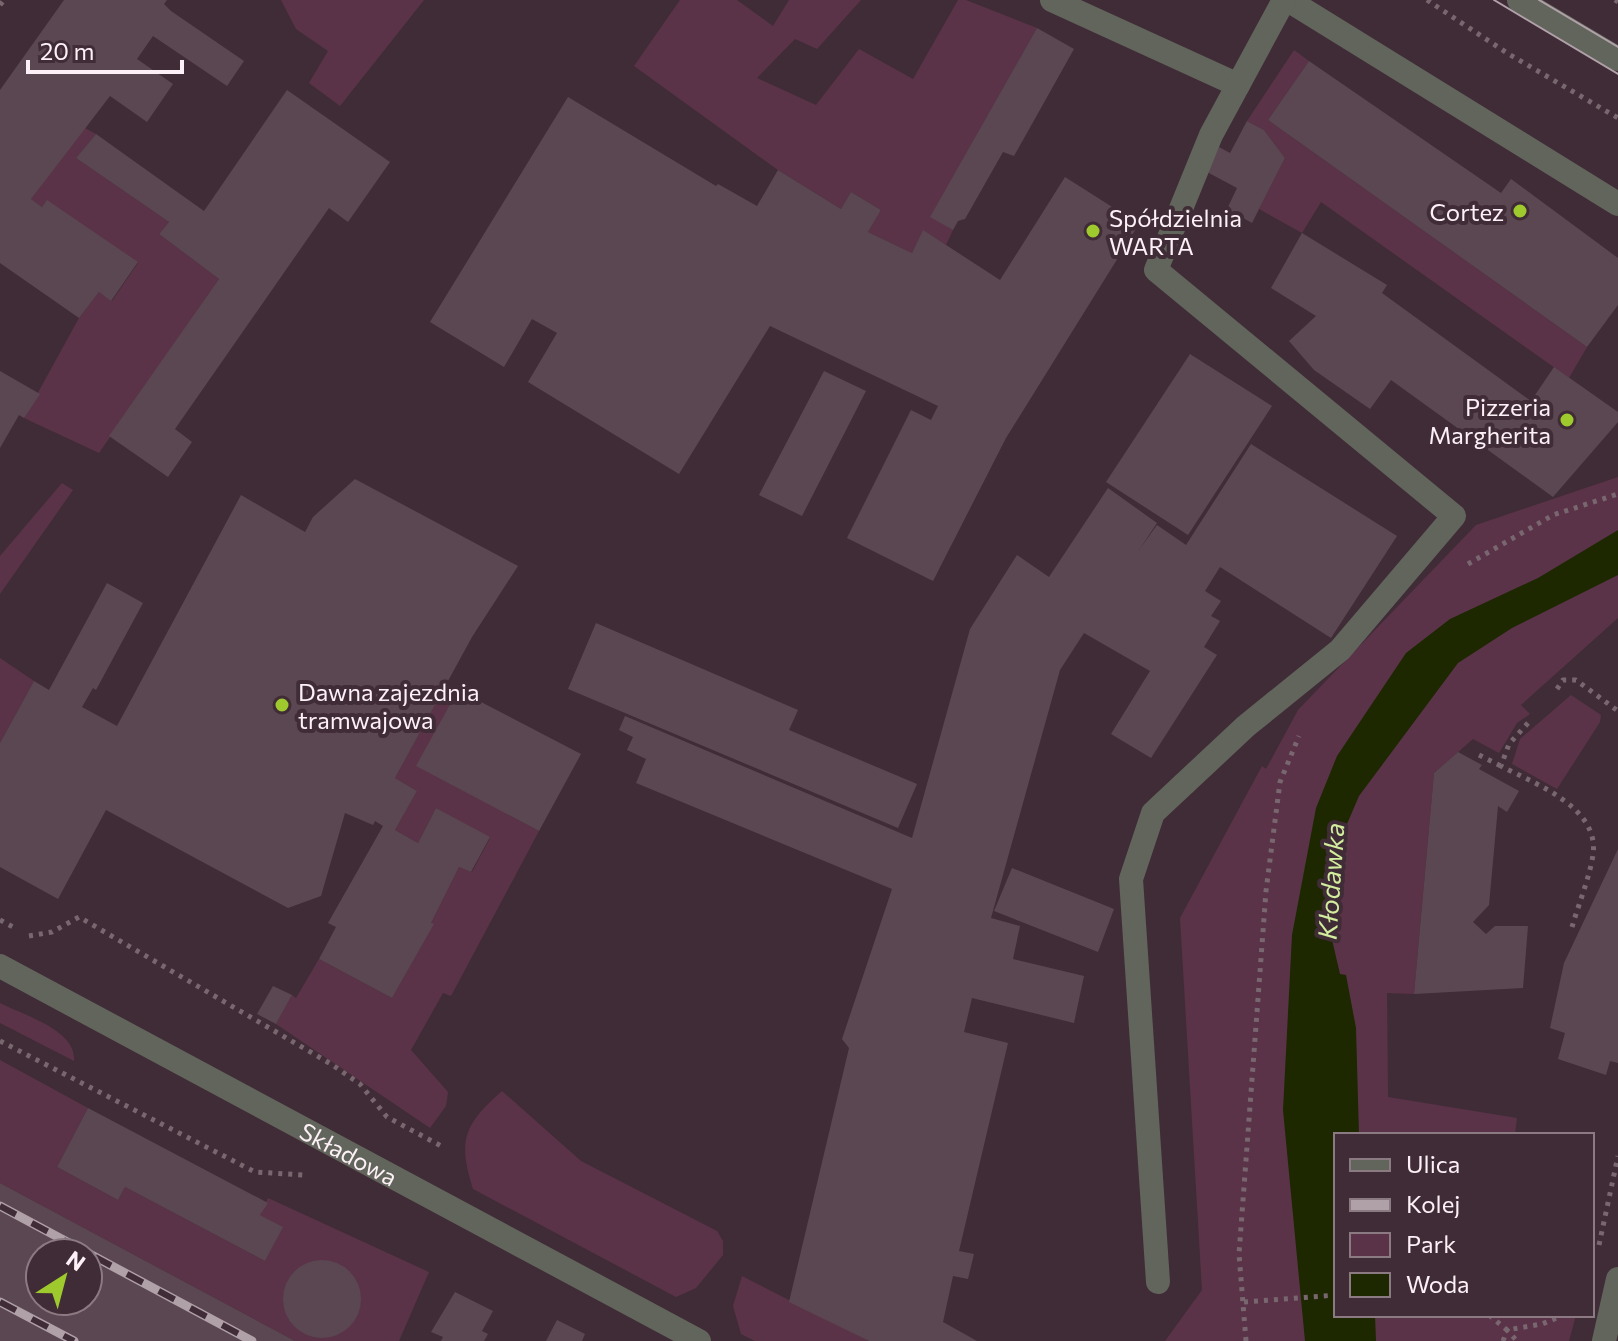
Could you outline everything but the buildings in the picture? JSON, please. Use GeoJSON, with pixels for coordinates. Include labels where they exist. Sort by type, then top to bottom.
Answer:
{"type":"FeatureCollection","features":[{"type":"Feature","properties":{"kind":"street"},"geometry":{"type":"LineString","coordinates":[[1052,0],[1238,85]]}},
{"type":"Feature","properties":{"kind":"street"},"geometry":{"type":"LineString","coordinates":[[1158,1282],[1131,879],[1153,813],[1246,726],[1340,650],[1454,516],[1156,270],[1211,135],[1286,0],[1618,204]]}},
{"type":"Feature","properties":{"kind":"street"},"geometry":{"type":"LineString","coordinates":[[1519,0],[1618,59]]}},
{"type":"Feature","properties":{"kind":"street","name":"Składowa"},"geometry":{"type":"LineString","coordinates":[[0,966],[699,1341]]}},
{"type":"Feature","properties":{"kind":"street"},"geometry":{"type":"LineString","coordinates":[[1604,1341],[1618,1279]]}},
{"type":"Feature","properties":{"kind":"path"},"geometry":{"type":"LineString","coordinates":[[1427,0],[1507,53],[1618,118]]}},
{"type":"Feature","properties":{"kind":"path"},"geometry":{"type":"LineString","coordinates":[[1465,567],[1553,515],[1618,494]]}},
{"type":"Feature","properties":{"kind":"path"},"geometry":{"type":"LineString","coordinates":[[1557,689],[1563,680],[1576,680],[1618,711]]}},
{"type":"Feature","properties":{"kind":"path"},"geometry":{"type":"LineString","coordinates":[[1501,766],[1509,744],[1528,723]]}},
{"type":"Feature","properties":{"kind":"path"},"geometry":{"type":"LineString","coordinates":[[1246,1341],[1239,1254],[1271,845],[1280,782],[1304,729]]}},
{"type":"Feature","properties":{"kind":"path"},"geometry":{"type":"LineString","coordinates":[[1479,755],[1566,801],[1591,830],[1593,853],[1572,927]]}},
{"type":"Feature","properties":{"kind":"path"},"geometry":{"type":"LineString","coordinates":[[0,920],[29,936],[52,932],[79,917],[331,1064],[360,1084],[387,1117],[443,1147]]}},
{"type":"Feature","properties":{"kind":"path"},"geometry":{"type":"LineString","coordinates":[[0,1041],[255,1172],[307,1175]]}},
{"type":"Feature","properties":{"kind":"path"},"geometry":{"type":"LineString","coordinates":[[1598,1248],[1618,1156]]}},
{"type":"Feature","properties":{"kind":"path"},"geometry":{"type":"LineString","coordinates":[[1244,1302],[1334,1295]]}},
{"type":"Feature","properties":{"kind":"path"},"geometry":{"type":"LineString","coordinates":[[1491,1317],[1517,1341]]}},
{"type":"Feature","properties":{"kind":"path"},"geometry":{"type":"LineString","coordinates":[[1507,1330],[1542,1324],[1559,1317]]}},
{"type":"Feature","properties":{"kind":"path"},"geometry":{"type":"LineString","coordinates":[[1503,1341],[1507,1330]]}},
{"type":"Feature","properties":{"kind":"green space"},"geometry":{"type":"Polygon","coordinates":[[[281,0],[424,0],[340,106],[309,83],[328,51],[296,29],[281,0]]]}},
{"type":"Feature","properties":{"kind":"green space"},"geometry":{"type":"Polygon","coordinates":[[[680,0],[737,0],[773,26],[789,0],[861,0],[817,49],[795,39],[757,78],[816,105],[859,49],[913,79],[958,0],[966,0],[1037,28],[931,216],[953,230],[946,245],[923,231],[912,253],[868,232],[881,210],[851,192],[841,209],[778,170],[634,66],[680,0]]]}},
{"type":"Feature","properties":{"kind":"green space"},"geometry":{"type":"Polygon","coordinates":[[[1294,50],[1309,61],[1268,120],[1587,347],[1569,378],[1321,202],[1302,233],[1259,209],[1285,158],[1264,130],[1247,121],[1294,50]]]}},
{"type":"Feature","properties":{"kind":"green space"},"geometry":{"type":"Polygon","coordinates":[[[83,127],[96,134],[76,158],[169,222],[159,234],[219,279],[99,453],[24,418],[79,318],[99,292],[112,301],[138,263],[47,201],[42,207],[31,199],[83,127]]]}},
{"type":"Feature","properties":{"kind":"green space"},"geometry":{"type":"Polygon","coordinates":[[[1618,477],[1618,618],[1521,705],[1530,714],[1517,723],[1499,753],[1473,739],[1434,773],[1414,994],[1387,993],[1388,1097],[1517,1118],[1515,1133],[1334,1133],[1334,1317],[1575,1317],[1569,1341],[1165,1341],[1202,1290],[1180,918],[1262,766],[1266,769],[1298,710],[1476,525],[1618,477]]]}},
{"type":"Feature","properties":{"kind":"green space"},"geometry":{"type":"Polygon","coordinates":[[[62,483],[73,490],[0,594],[0,556],[62,483]]]}},
{"type":"Feature","properties":{"kind":"green space"},"geometry":{"type":"Polygon","coordinates":[[[0,658],[34,681],[0,743],[0,658]]]}},
{"type":"Feature","properties":{"kind":"green space"},"geometry":{"type":"Polygon","coordinates":[[[446,684],[458,690],[417,766],[539,831],[451,996],[443,993],[411,1050],[448,1092],[446,1106],[430,1128],[276,1024],[292,995],[296,998],[319,959],[392,998],[433,925],[431,923],[459,867],[472,872],[490,838],[436,808],[418,843],[395,830],[417,791],[395,778],[446,684]]]}},
{"type":"Feature","properties":{"kind":"green space"},"geometry":{"type":"Polygon","coordinates":[[[1571,695],[1601,715],[1600,722],[1557,789],[1512,764],[1520,739],[1571,695]]]}},
{"type":"Feature","properties":{"kind":"green space"},"geometry":{"type":"Polygon","coordinates":[[[0,1003],[58,1032],[73,1050],[74,1061],[0,1023],[0,1003]]]}},
{"type":"Feature","properties":{"kind":"green space"},"geometry":{"type":"Polygon","coordinates":[[[0,1060],[88,1108],[57,1167],[118,1200],[125,1187],[265,1261],[282,1227],[260,1215],[268,1198],[429,1272],[399,1341],[295,1341],[0,1183],[0,1060]]]}},
{"type":"Feature","properties":{"kind":"green space"},"geometry":{"type":"Polygon","coordinates":[[[502,1091],[581,1161],[717,1231],[723,1241],[723,1255],[696,1288],[676,1297],[473,1189],[466,1157],[468,1134],[472,1123],[502,1091]]]}},
{"type":"Feature","properties":{"kind":"green space"},"geometry":{"type":"Polygon","coordinates":[[[742,1276],[869,1341],[755,1341],[741,1334],[733,1306],[742,1276]]]}},
{"type":"Feature","properties":{"kind":"water","name":"Kłodawka"},"geometry":{"type":"Polygon","coordinates":[[[1618,530],[1618,575],[1512,628],[1458,663],[1359,796],[1341,838],[1330,931],[1340,974],[1346,975],[1356,1028],[1359,1133],[1334,1133],[1334,1317],[1375,1317],[1376,1341],[1305,1341],[1283,1110],[1292,935],[1316,808],[1337,756],[1406,653],[1450,619],[1538,578],[1618,530]]]}},
{"type":"Feature","properties":{"kind":"tram line"},"geometry":{"type":"LineString","coordinates":[[1494,0],[1618,74]]}},
{"type":"Feature","properties":{"kind":"tram line"},"geometry":{"type":"LineString","coordinates":[[1539,0],[1618,47]]}},
{"type":"Feature","properties":{"kind":"railway"},"geometry":{"type":"LineString","coordinates":[[0,1206],[252,1341]]}},
{"type":"Feature","properties":{"kind":"railway"},"geometry":{"type":"LineString","coordinates":[[0,1302],[74,1341]]}},
{"type":"Feature","properties":{"kind":"place","name":"Cortez"},"geometry":{"type":"Point","coordinates":[1520,211]}},
{"type":"Feature","properties":{"kind":"place","name":"Spółdzielnia WARTA"},"geometry":{"type":"Point","coordinates":[1093,231]}},
{"type":"Feature","properties":{"kind":"place","name":"Pizzeria Margherita"},"geometry":{"type":"Point","coordinates":[1567,420]}},
{"type":"Feature","properties":{"kind":"place","name":"Dawna zajezdnia tramwajowa"},"geometry":{"type":"Point","coordinates":[282,705]}}]}
